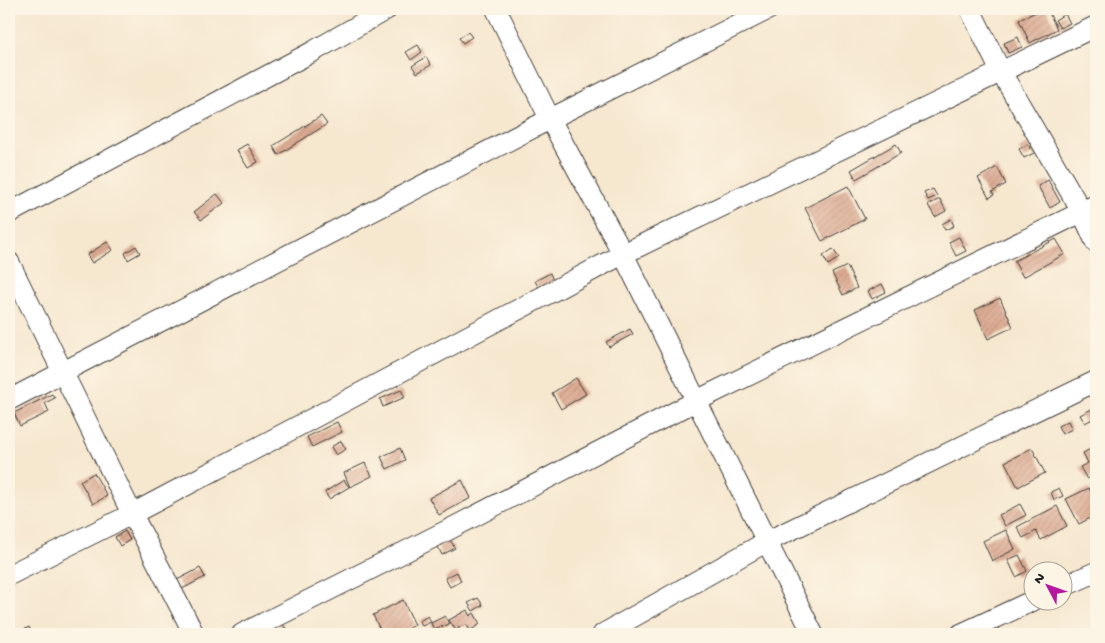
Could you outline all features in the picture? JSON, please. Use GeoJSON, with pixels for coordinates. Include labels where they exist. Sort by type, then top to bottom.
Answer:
{"type":"FeatureCollection","features":[{"type":"Feature","properties":{"kind":"street"},"geometry":{"type":"LineString","coordinates":[[9,213],[312,52],[386,9]]}},
{"type":"Feature","properties":{"kind":"street"},"geometry":{"type":"LineString","coordinates":[[496,9],[550,119],[622,254],[813,634]]}},
{"type":"Feature","properties":{"kind":"street"},"geometry":{"type":"LineString","coordinates":[[9,400],[550,119],[769,9]]}},
{"type":"Feature","properties":{"kind":"street"},"geometry":{"type":"LineString","coordinates":[[970,9],[1002,72],[1089,209],[1096,243]]}},
{"type":"Feature","properties":{"kind":"street"},"geometry":{"type":"LineString","coordinates":[[9,575],[132,514],[622,254],[1096,26]]}},
{"type":"Feature","properties":{"kind":"street"},"geometry":{"type":"LineString","coordinates":[[242,634],[450,529],[696,401],[1089,209]]}},
{"type":"Feature","properties":{"kind":"street"},"geometry":{"type":"LineString","coordinates":[[9,262],[132,514],[194,634]]}},
{"type":"Feature","properties":{"kind":"street"},"geometry":{"type":"LineString","coordinates":[[603,634],[766,542],[1096,381]]}},
{"type":"Feature","properties":{"kind":"street"},"geometry":{"type":"LineString","coordinates":[[1072,583],[1096,572]]}},
{"type":"Feature","properties":{"kind":"street"},"geometry":{"type":"LineString","coordinates":[[961,634],[1022,606]]}},
{"type":"Feature","properties":{"kind":"building"},"geometry":{"type":"Polygon","coordinates":[[[1042,9],[1047,9],[1057,29],[1030,43],[1019,20],[1042,9]]]}},
{"type":"Feature","properties":{"kind":"building"},"geometry":{"type":"Polygon","coordinates":[[[1065,14],[1070,23],[1060,28],[1055,20],[1065,14]]]}},
{"type":"Feature","properties":{"kind":"building"},"geometry":{"type":"Polygon","coordinates":[[[468,32],[472,37],[463,43],[459,38],[468,32]]]}},
{"type":"Feature","properties":{"kind":"building"},"geometry":{"type":"Polygon","coordinates":[[[1018,37],[1022,47],[1008,53],[1004,43],[1018,37]]]}},
{"type":"Feature","properties":{"kind":"building"},"geometry":{"type":"Polygon","coordinates":[[[418,45],[422,52],[411,60],[406,52],[418,45]]]}},
{"type":"Feature","properties":{"kind":"building"},"geometry":{"type":"Polygon","coordinates":[[[426,57],[431,65],[417,73],[412,66],[426,57]]]}},
{"type":"Feature","properties":{"kind":"building"},"geometry":{"type":"Polygon","coordinates":[[[321,116],[327,124],[278,155],[273,146],[321,116]]]}},
{"type":"Feature","properties":{"kind":"building"},"geometry":{"type":"Polygon","coordinates":[[[247,144],[258,162],[248,168],[237,150],[247,144]]]}},
{"type":"Feature","properties":{"kind":"building"},"geometry":{"type":"Polygon","coordinates":[[[896,144],[901,153],[856,179],[851,170],[896,144]]]}},
{"type":"Feature","properties":{"kind":"building"},"geometry":{"type":"Polygon","coordinates":[[[1028,144],[1034,153],[1024,158],[1019,149],[1028,144]]]}},
{"type":"Feature","properties":{"kind":"building"},"geometry":{"type":"Polygon","coordinates":[[[997,167],[1006,184],[992,192],[994,195],[989,198],[978,178],[997,167]]]}},
{"type":"Feature","properties":{"kind":"building"},"geometry":{"type":"Polygon","coordinates":[[[1048,180],[1060,202],[1050,208],[1038,186],[1048,180]]]}},
{"type":"Feature","properties":{"kind":"building"},"geometry":{"type":"Polygon","coordinates":[[[848,186],[865,219],[822,241],[805,208],[848,186]]]}},
{"type":"Feature","properties":{"kind":"building"},"geometry":{"type":"Polygon","coordinates":[[[933,189],[937,196],[928,200],[924,193],[933,189]]]}},
{"type":"Feature","properties":{"kind":"building"},"geometry":{"type":"Polygon","coordinates":[[[217,194],[224,203],[201,220],[194,212],[217,194]]]}},
{"type":"Feature","properties":{"kind":"building"},"geometry":{"type":"Polygon","coordinates":[[[940,199],[946,211],[935,217],[928,205],[940,199]]]}},
{"type":"Feature","properties":{"kind":"building"},"geometry":{"type":"Polygon","coordinates":[[[951,219],[954,226],[945,230],[942,224],[951,219]]]}},
{"type":"Feature","properties":{"kind":"building"},"geometry":{"type":"Polygon","coordinates":[[[959,237],[966,251],[956,256],[949,242],[959,237]]]}},
{"type":"Feature","properties":{"kind":"building"},"geometry":{"type":"Polygon","coordinates":[[[1056,239],[1065,254],[1023,277],[1014,261],[1056,239]]]}},
{"type":"Feature","properties":{"kind":"building"},"geometry":{"type":"Polygon","coordinates":[[[107,242],[113,250],[92,263],[87,255],[107,242]]]}},
{"type":"Feature","properties":{"kind":"building"},"geometry":{"type":"Polygon","coordinates":[[[136,246],[140,253],[128,260],[125,253],[136,246]]]}},
{"type":"Feature","properties":{"kind":"building"},"geometry":{"type":"Polygon","coordinates":[[[833,249],[839,258],[828,265],[823,256],[833,249]]]}},
{"type":"Feature","properties":{"kind":"building"},"geometry":{"type":"Polygon","coordinates":[[[847,266],[857,288],[843,295],[832,273],[847,266]]]}},
{"type":"Feature","properties":{"kind":"building"},"geometry":{"type":"Polygon","coordinates":[[[550,273],[554,283],[540,290],[535,281],[550,273]]]}},
{"type":"Feature","properties":{"kind":"building"},"geometry":{"type":"Polygon","coordinates":[[[882,284],[886,292],[872,299],[868,291],[882,284]]]}},
{"type":"Feature","properties":{"kind":"building"},"geometry":{"type":"Polygon","coordinates":[[[1000,298],[1013,327],[988,339],[975,310],[1000,298]]]}},
{"type":"Feature","properties":{"kind":"building"},"geometry":{"type":"Polygon","coordinates":[[[630,329],[633,334],[609,347],[606,342],[630,329]]]}},
{"type":"Feature","properties":{"kind":"building"},"geometry":{"type":"Polygon","coordinates":[[[576,378],[586,394],[561,409],[552,393],[576,378]]]}},
{"type":"Feature","properties":{"kind":"building"},"geometry":{"type":"Polygon","coordinates":[[[401,390],[405,397],[383,407],[380,399],[401,390]]]}},
{"type":"Feature","properties":{"kind":"building"},"geometry":{"type":"Polygon","coordinates":[[[52,394],[55,398],[45,403],[49,412],[20,426],[14,413],[52,394]]]}},
{"type":"Feature","properties":{"kind":"building"},"geometry":{"type":"Polygon","coordinates":[[[1092,409],[1096,417],[1085,423],[1080,415],[1092,409]]]}},
{"type":"Feature","properties":{"kind":"building"},"geometry":{"type":"Polygon","coordinates":[[[1068,421],[1072,429],[1062,434],[1058,426],[1068,421]]]}},
{"type":"Feature","properties":{"kind":"building"},"geometry":{"type":"Polygon","coordinates":[[[337,422],[342,432],[312,447],[307,437],[337,422]]]}},
{"type":"Feature","properties":{"kind":"building"},"geometry":{"type":"Polygon","coordinates":[[[341,441],[346,449],[336,455],[331,447],[341,441]]]}},
{"type":"Feature","properties":{"kind":"building"},"geometry":{"type":"Polygon","coordinates":[[[1096,446],[1096,474],[1087,479],[1080,467],[1088,463],[1083,453],[1096,446]]]}},
{"type":"Feature","properties":{"kind":"building"},"geometry":{"type":"Polygon","coordinates":[[[400,448],[405,460],[387,469],[381,457],[400,448]]]}},
{"type":"Feature","properties":{"kind":"building"},"geometry":{"type":"Polygon","coordinates":[[[1032,448],[1045,473],[1018,487],[1005,462],[1032,448]]]}},
{"type":"Feature","properties":{"kind":"building"},"geometry":{"type":"Polygon","coordinates":[[[365,463],[372,476],[350,487],[344,473],[365,463]]]}},
{"type":"Feature","properties":{"kind":"building"},"geometry":{"type":"Polygon","coordinates":[[[94,473],[107,496],[93,504],[80,481],[94,473]]]}},
{"type":"Feature","properties":{"kind":"building"},"geometry":{"type":"Polygon","coordinates":[[[344,480],[349,487],[329,499],[325,492],[344,480]]]}},
{"type":"Feature","properties":{"kind":"building"},"geometry":{"type":"Polygon","coordinates":[[[462,480],[471,498],[439,515],[429,498],[462,480]]]}},
{"type":"Feature","properties":{"kind":"building"},"geometry":{"type":"Polygon","coordinates":[[[1096,484],[1096,497],[1091,486],[1096,484]]]}},
{"type":"Feature","properties":{"kind":"building"},"geometry":{"type":"Polygon","coordinates":[[[1059,488],[1063,496],[1054,500],[1051,492],[1059,488]]]}},
{"type":"Feature","properties":{"kind":"building"},"geometry":{"type":"Polygon","coordinates":[[[1089,488],[1096,503],[1096,515],[1079,524],[1066,499],[1089,488]]]}},
{"type":"Feature","properties":{"kind":"building"},"geometry":{"type":"Polygon","coordinates":[[[1020,504],[1026,515],[1005,526],[999,515],[1020,504]]]}},
{"type":"Feature","properties":{"kind":"building"},"geometry":{"type":"Polygon","coordinates":[[[1057,506],[1067,526],[1041,540],[1036,531],[1023,538],[1017,527],[1057,506]]]}},
{"type":"Feature","properties":{"kind":"building"},"geometry":{"type":"Polygon","coordinates":[[[1006,530],[1015,549],[992,561],[983,541],[1006,530]]]}},
{"type":"Feature","properties":{"kind":"building"},"geometry":{"type":"Polygon","coordinates":[[[125,531],[130,540],[120,546],[115,537],[125,531]]]}},
{"type":"Feature","properties":{"kind":"building"},"geometry":{"type":"Polygon","coordinates":[[[450,540],[455,548],[442,555],[438,547],[450,540]]]}},
{"type":"Feature","properties":{"kind":"building"},"geometry":{"type":"Polygon","coordinates":[[[1019,555],[1022,561],[1022,574],[1016,577],[1008,560],[1019,555]]]}},
{"type":"Feature","properties":{"kind":"building"},"geometry":{"type":"Polygon","coordinates":[[[200,568],[205,577],[182,589],[177,580],[200,568]]]}},
{"type":"Feature","properties":{"kind":"building"},"geometry":{"type":"Polygon","coordinates":[[[457,572],[461,581],[450,587],[445,578],[457,572]]]}},
{"type":"Feature","properties":{"kind":"building"},"geometry":{"type":"Polygon","coordinates":[[[478,598],[483,605],[473,611],[468,603],[478,598]]]}},
{"type":"Feature","properties":{"kind":"building"},"geometry":{"type":"Polygon","coordinates":[[[403,600],[415,625],[397,634],[382,634],[373,615],[403,600]]]}},
{"type":"Feature","properties":{"kind":"building"},"geometry":{"type":"Polygon","coordinates":[[[467,610],[470,616],[474,613],[480,624],[470,631],[467,625],[458,628],[462,634],[449,634],[455,629],[449,620],[467,610]]]}},
{"type":"Feature","properties":{"kind":"building"},"geometry":{"type":"Polygon","coordinates":[[[428,616],[431,622],[422,626],[419,621],[428,616]]]}},
{"type":"Feature","properties":{"kind":"building"},"geometry":{"type":"Polygon","coordinates":[[[445,616],[449,624],[434,630],[431,623],[445,616]]]}},
{"type":"Feature","properties":{"kind":"building"},"geometry":{"type":"Polygon","coordinates":[[[283,624],[286,630],[278,634],[275,629],[283,624]]]}},
{"type":"Feature","properties":{"kind":"building"},"geometry":{"type":"Polygon","coordinates":[[[29,627],[32,634],[16,634],[29,627]]]}}]}
